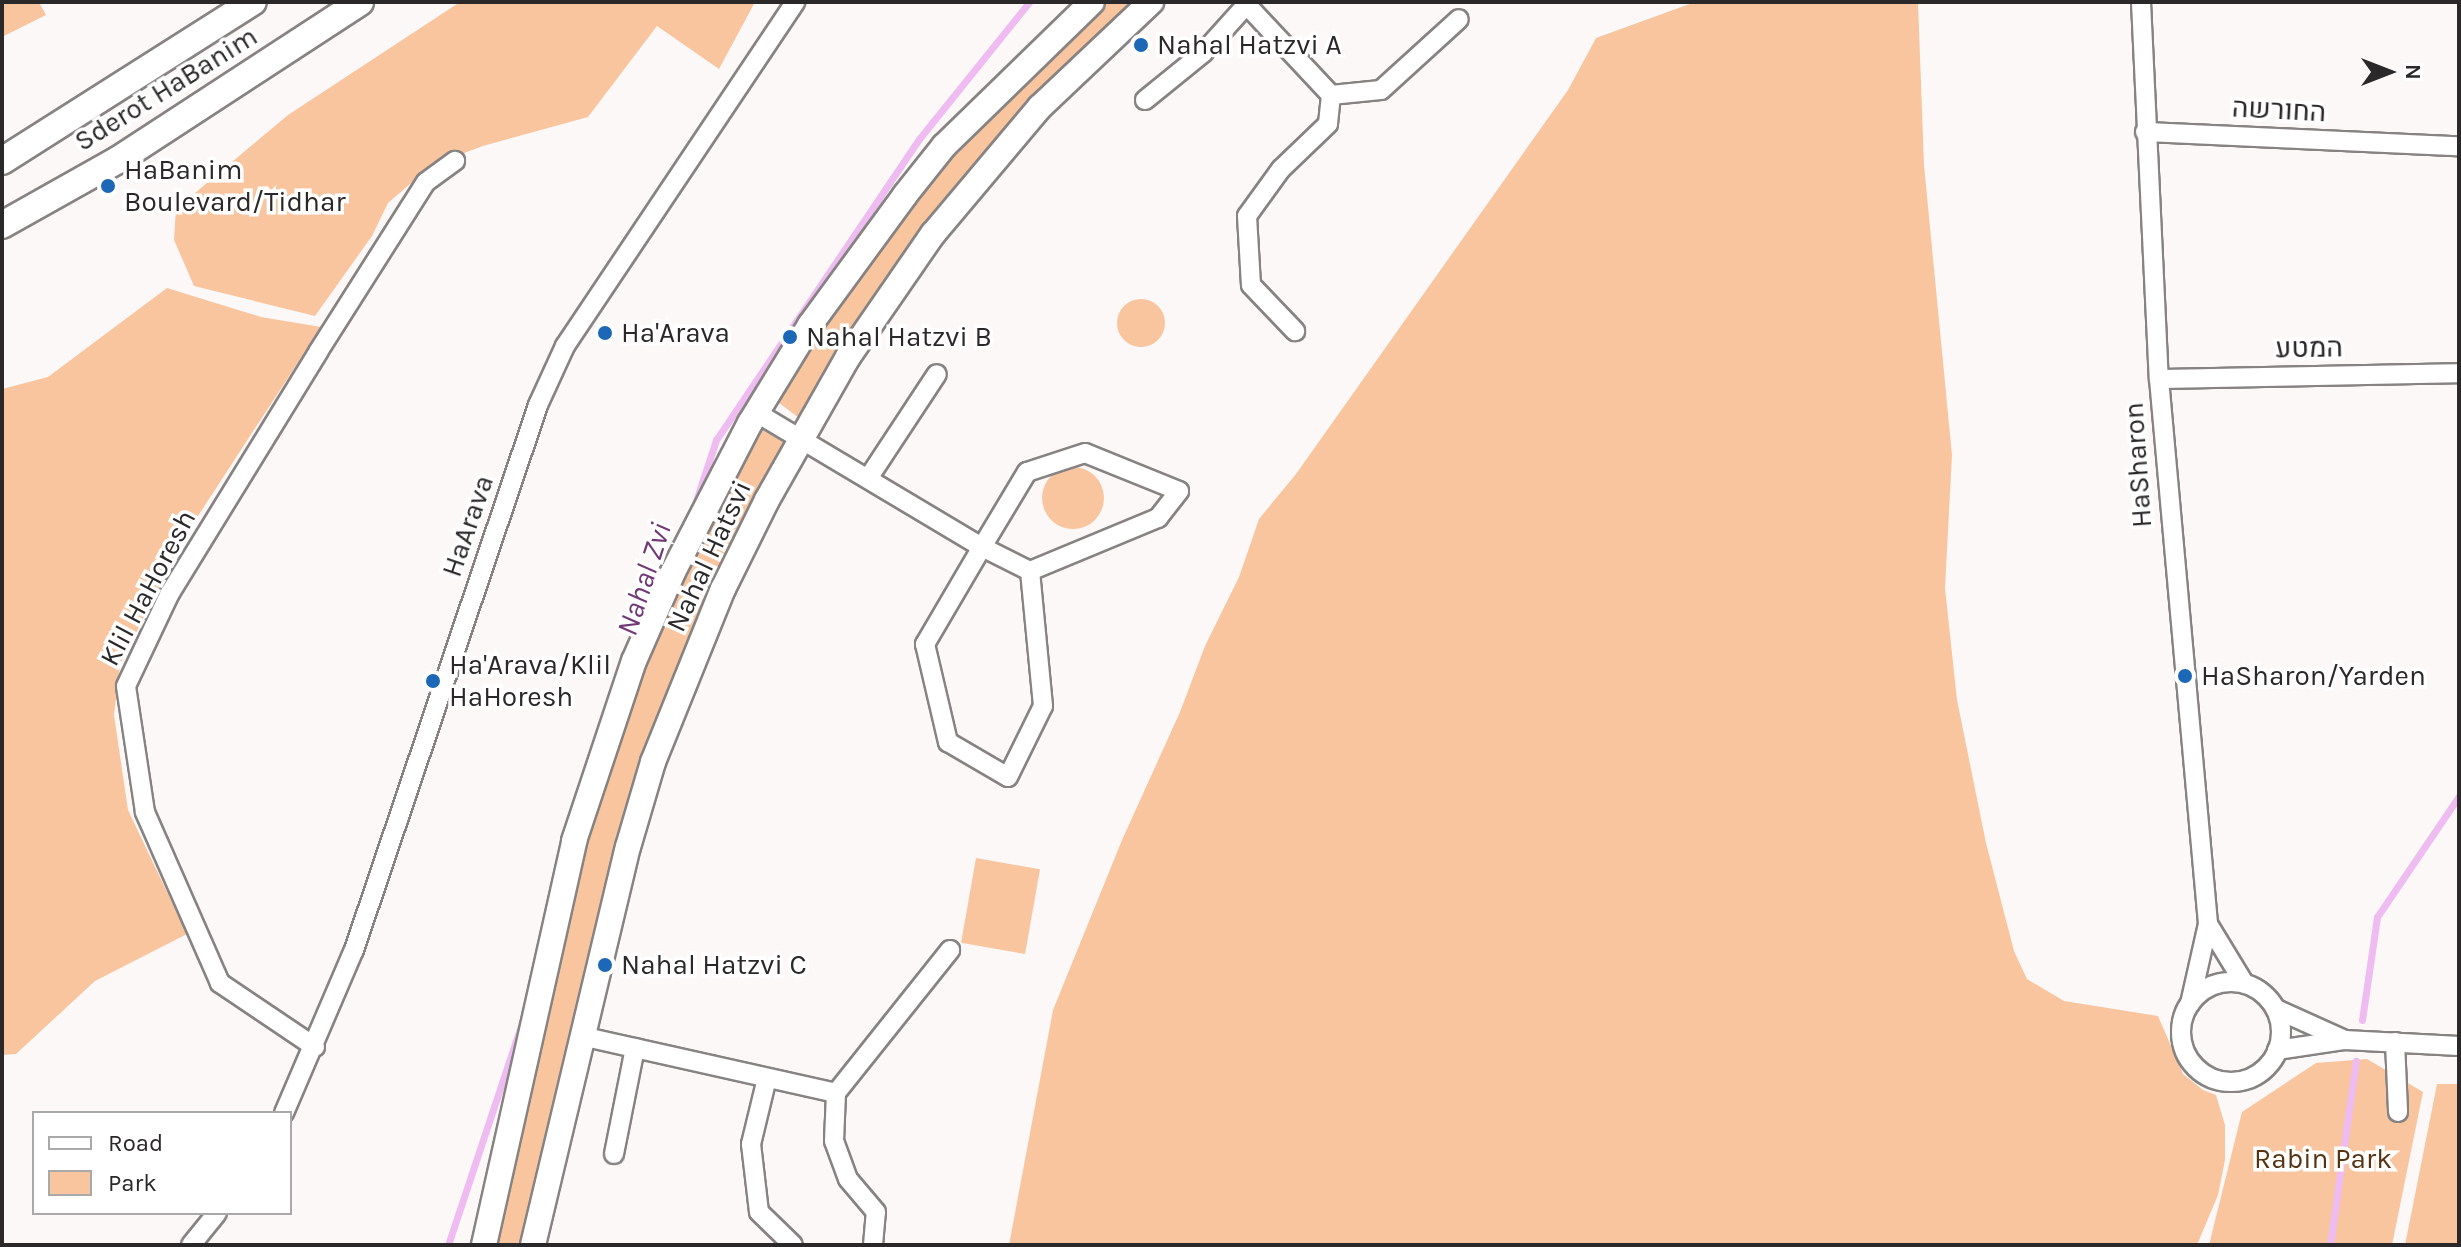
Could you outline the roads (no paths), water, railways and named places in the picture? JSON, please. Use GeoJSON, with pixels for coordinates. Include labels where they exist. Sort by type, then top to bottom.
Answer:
{"type":"FeatureCollection","features":[{"type":"Feature","properties":{"kind":"main road","name":"Sderot HaBanim"},"geometry":{"type":"LineString","coordinates":[[2,161],[253,2]]}},
{"type":"Feature","properties":{"kind":"main road","name":"Sderot HaBanim"},"geometry":{"type":"LineString","coordinates":[[2,225],[118,160],[360,2]]}},
{"type":"Feature","properties":{"kind":"street","name":"HaArava"},"geometry":{"type":"LineString","coordinates":[[285,1111],[354,950],[538,405],[565,346],[795,2]]}},
{"type":"Feature","properties":{"kind":"street","name":"Nahal Hatsvi"},"geometry":{"type":"LineString","coordinates":[[484,1245],[554,919],[574,841],[634,661],[673,572],[757,413],[810,325],[944,146],[1092,2]]}},
{"type":"Feature","properties":{"kind":"street","name":"Nahal Hatsvi"},"geometry":{"type":"LineString","coordinates":[[533,1245],[581,1036],[653,762],[723,589],[801,438],[848,357],[949,214],[1040,107],[1151,2]]}},
{"type":"Feature","properties":{"kind":"street","name":"HaSharon"},"geometry":{"type":"LineString","coordinates":[[2141,2],[2159,379],[2208,924],[2190,1004]]}},
{"type":"Feature","properties":{"kind":"street"},"geometry":{"type":"LineString","coordinates":[[1145,100],[1203,53],[1246,3],[1331,95],[1328,124],[1281,169],[1247,216],[1251,285],[1295,331]]}},
{"type":"Feature","properties":{"kind":"street"},"geometry":{"type":"LineString","coordinates":[[1331,95],[1381,90],[1459,19]]}},
{"type":"Feature","properties":{"kind":"street","name":"החורשה"},"geometry":{"type":"LineString","coordinates":[[2145,132],[2459,146]]}},
{"type":"Feature","properties":{"kind":"street","name":"Klil HaHoresh"},"geometry":{"type":"LineString","coordinates":[[315,1047],[220,983],[145,812],[126,686],[170,593],[318,352],[426,182],[455,161]]}},
{"type":"Feature","properties":{"kind":"street","name":"המטע"},"geometry":{"type":"LineString","coordinates":[[2159,379],[2459,373]]}},
{"type":"Feature","properties":{"kind":"street"},"geometry":{"type":"LineString","coordinates":[[869,477],[937,374]]}},
{"type":"Feature","properties":{"kind":"street"},"geometry":{"type":"LineString","coordinates":[[757,413],[982,547],[1030,571],[1158,518],[1179,491],[1085,453],[1027,472],[982,547],[925,644],[948,742],[1008,777],[1043,706],[1030,571]]}},
{"type":"Feature","properties":{"kind":"street","name":"HaSharon"},"geometry":{"type":"LineString","coordinates":[[2208,924],[2244,983]]}},
{"type":"Feature","properties":{"kind":"street"},"geometry":{"type":"LineString","coordinates":[[873,1245],[876,1212],[848,1179],[834,1141],[836,1093],[950,950]]}},
{"type":"Feature","properties":{"kind":"street"},"geometry":{"type":"LineString","coordinates":[[2244,983],[2268,998],[2276,1009],[2281,1036],[2277,1050],[2263,1070],[2252,1077],[2237,1081],[2206,1075],[2193,1064],[2185,1051],[2182,1035],[2190,1004],[2215,984],[2244,983]]}},
{"type":"Feature","properties":{"kind":"street"},"geometry":{"type":"LineString","coordinates":[[2276,1009],[2345,1040]]}},
{"type":"Feature","properties":{"kind":"street"},"geometry":{"type":"LineString","coordinates":[[581,1036],[836,1093]]}},
{"type":"Feature","properties":{"kind":"street"},"geometry":{"type":"LineString","coordinates":[[2277,1050],[2345,1040],[2459,1046]]}},
{"type":"Feature","properties":{"kind":"street"},"geometry":{"type":"LineString","coordinates":[[2395,1042],[2398,1112]]}},
{"type":"Feature","properties":{"kind":"street"},"geometry":{"type":"LineString","coordinates":[[614,1154],[635,1048]]}},
{"type":"Feature","properties":{"kind":"street"},"geometry":{"type":"LineString","coordinates":[[767,1078],[751,1144],[759,1212],[793,1245]]}},
{"type":"Feature","properties":{"kind":"street"},"geometry":{"type":"LineString","coordinates":[[191,1245],[215,1215]]}},
{"type":"Feature","properties":{"kind":"waterway","name":"Nahal Zvi"},"geometry":{"type":"LineString","coordinates":[[693,510],[716,440],[919,139],[1029,2]]}},
{"type":"Feature","properties":{"kind":"waterway"},"geometry":{"type":"LineString","coordinates":[[2362,1020],[2377,917],[2459,796]]}},
{"type":"Feature","properties":{"kind":"waterway","name":"Nahal Zvi"},"geometry":{"type":"LineString","coordinates":[[448,1245],[522,1023]]}},
{"type":"Feature","properties":{"kind":"waterway"},"geometry":{"type":"LineString","coordinates":[[2330,1245],[2356,1061]]}},
{"type":"Feature","properties":{"kind":"place","name":"Nahal Hatzvi A"},"geometry":{"type":"Point","coordinates":[1141,45]}},
{"type":"Feature","properties":{"kind":"place","name":"HaBanim Boulevard/Tidhar"},"geometry":{"type":"Point","coordinates":[108,186]}},
{"type":"Feature","properties":{"kind":"place","name":"Ha'Arava"},"geometry":{"type":"Point","coordinates":[605,333]}},
{"type":"Feature","properties":{"kind":"place","name":"Nahal Hatzvi B"},"geometry":{"type":"Point","coordinates":[790,337]}},
{"type":"Feature","properties":{"kind":"place","name":"HaSharon/Yarden"},"geometry":{"type":"Point","coordinates":[2185,676]}},
{"type":"Feature","properties":{"kind":"place","name":"Ha'Arava/Klil HaHoresh"},"geometry":{"type":"Point","coordinates":[433,681]}},
{"type":"Feature","properties":{"kind":"place","name":"Nahal Hatzvi C"},"geometry":{"type":"Point","coordinates":[605,965]}},
{"type":"Feature","properties":{"kind":"park label","name":"Rabin Park"},"geometry":{"type":"Point","coordinates":[2323,1159]}}]}
